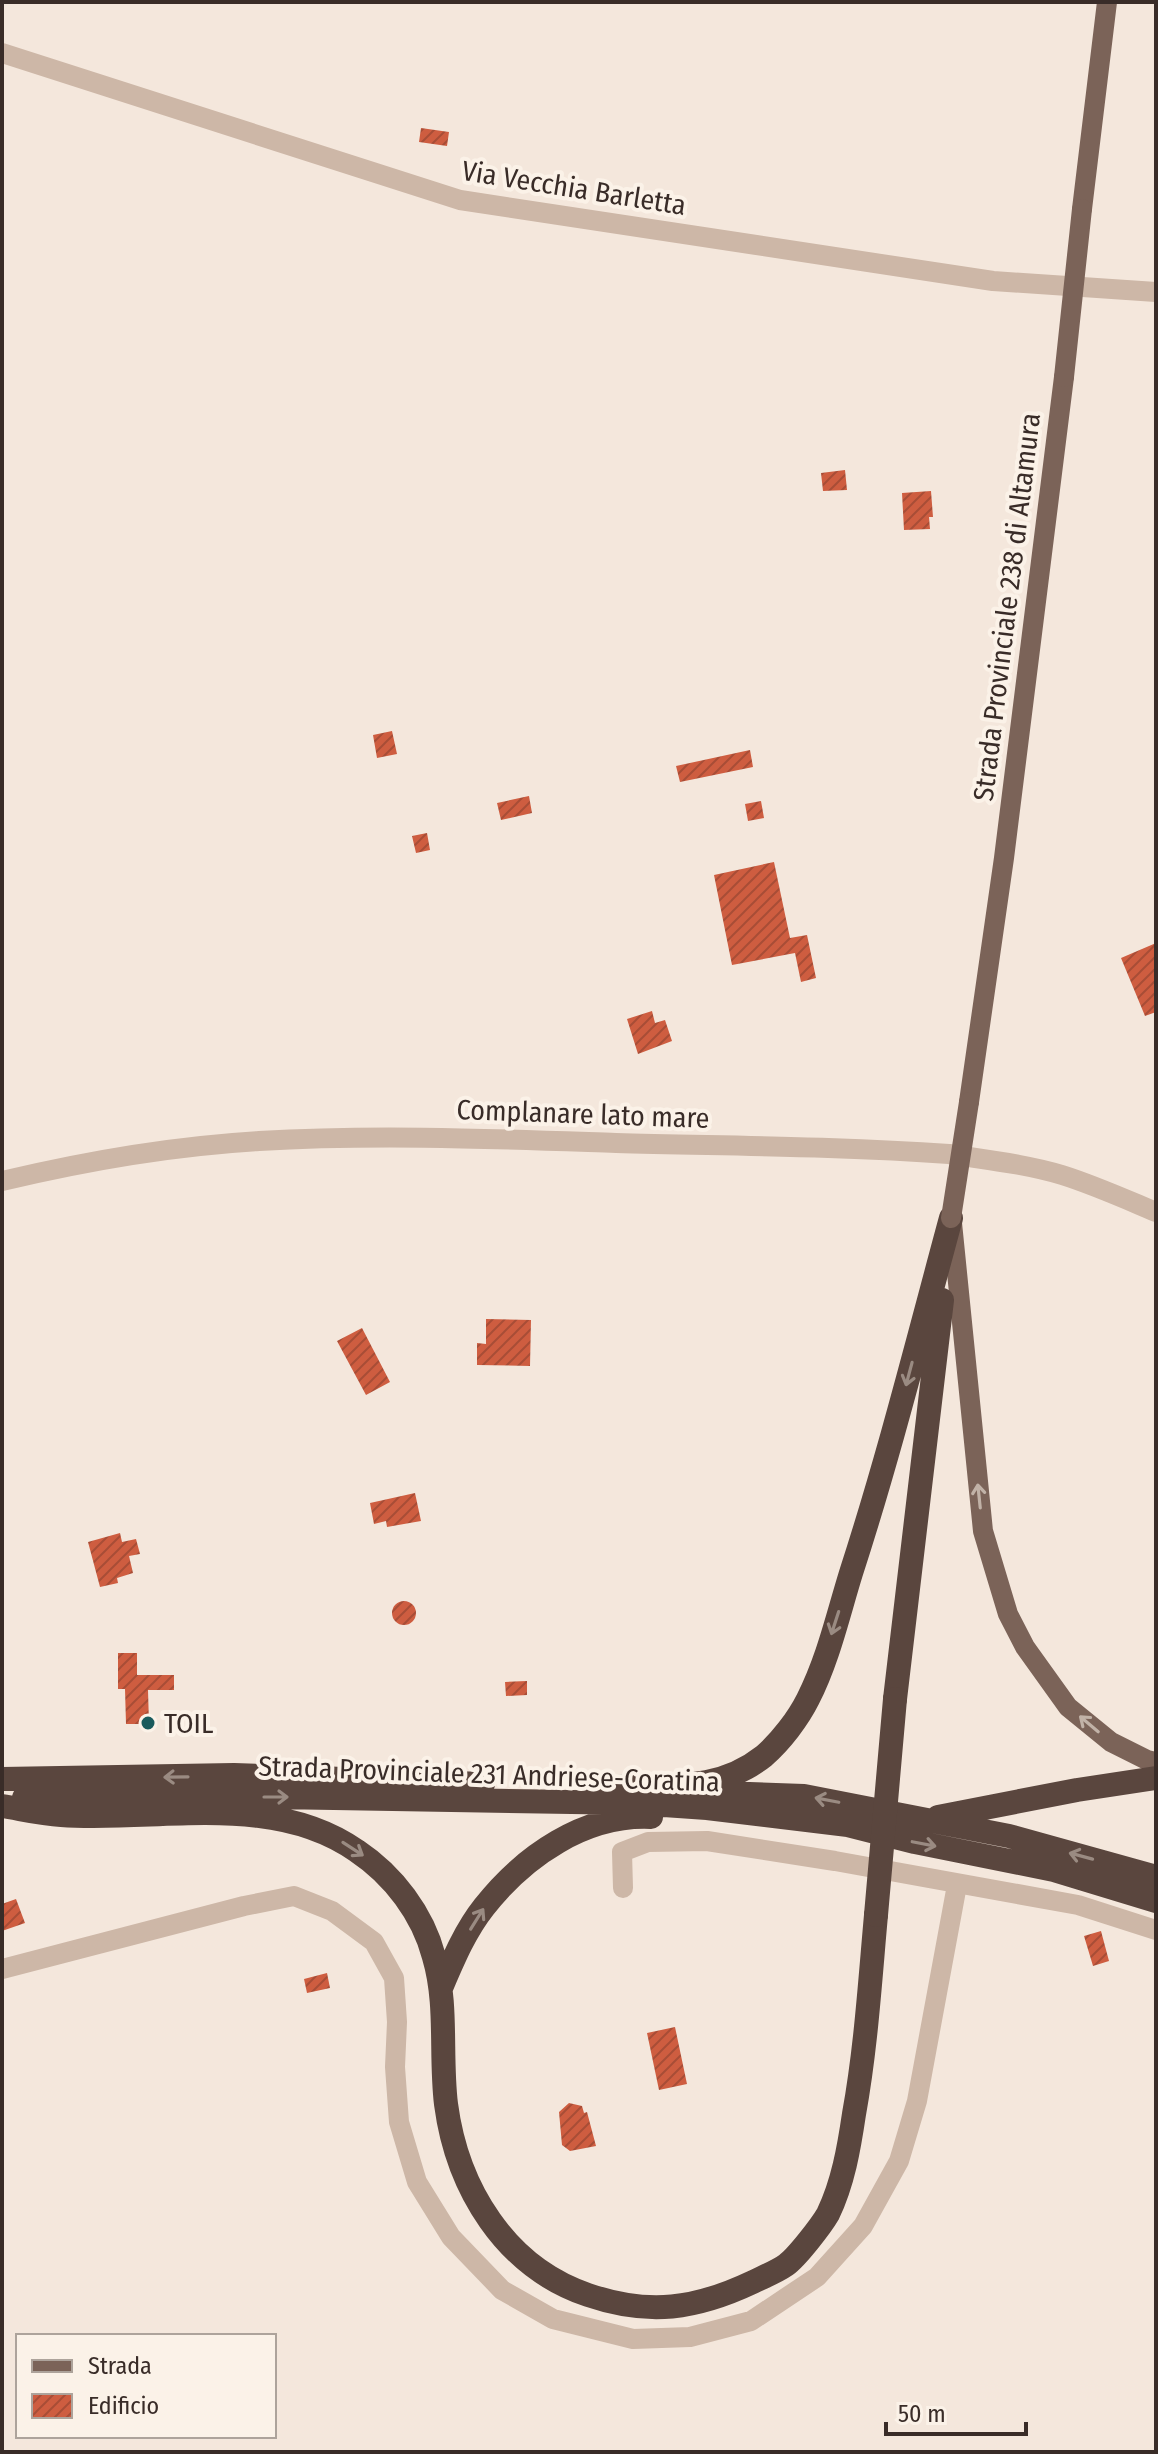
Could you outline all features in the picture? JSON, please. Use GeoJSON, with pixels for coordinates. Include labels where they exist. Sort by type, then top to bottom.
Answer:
{"type":"FeatureCollection","features":[{"type":"Feature","properties":{"kind":"highway"},"geometry":{"type":"LineString","coordinates":[[2,1806],[60,1815],[244,1814],[315,1828],[357,1851],[397,1885],[425,1930],[435,1957],[441,1988],[441,2027],[449,2117],[455,2147],[468,2184],[485,2215],[510,2245],[537,2270],[570,2289],[608,2302],[680,2307],[716,2299],[788,2264],[827,2216],[846,2161],[861,2076],[895,1699],[951,1218]]}},
{"type":"Feature","properties":{"kind":"highway"},"geometry":{"type":"LineString","coordinates":[[596,1788],[622,1785],[701,1786],[734,1774],[764,1756],[788,1731],[808,1701],[822,1667],[869,1518],[951,1218]]}},
{"type":"Feature","properties":{"kind":"highway","name":"Strada Provinciale 231 Andriese-Coratina"},"geometry":{"type":"LineString","coordinates":[[2,1779],[234,1775],[804,1796],[1009,1836],[1156,1877]]}},
{"type":"Feature","properties":{"kind":"highway"},"geometry":{"type":"LineString","coordinates":[[923,1819],[1156,1778]]}},
{"type":"Feature","properties":{"kind":"highway","name":"Strada Provinciale 231 Andriese-Coratina"},"geometry":{"type":"LineString","coordinates":[[2,1799],[275,1797],[635,1803],[824,1821],[1054,1870],[1156,1901]]}},
{"type":"Feature","properties":{"kind":"highway"},"geometry":{"type":"LineString","coordinates":[[441,1988],[460,1945],[484,1907],[538,1854],[570,1835],[601,1822],[638,1817],[797,1832],[824,1821]]}},
{"type":"Feature","properties":{"kind":"main road","name":"Strada Provinciale 238 di Altamura"},"geometry":{"type":"LineString","coordinates":[[1107,2],[1006,843],[951,1218],[983,1531],[1008,1614],[1025,1647],[1068,1707],[1111,1742],[1156,1762]]}},
{"type":"Feature","properties":{"kind":"street","name":"Via Vecchia Barletta"},"geometry":{"type":"LineString","coordinates":[[2,53],[460,200],[993,281],[1156,292]]}},
{"type":"Feature","properties":{"kind":"street","name":"Complanare lato mare"},"geometry":{"type":"LineString","coordinates":[[2,1181],[152,1153],[256,1141],[364,1137],[472,1139],[949,1154],[1059,1174],[1156,1212]]}},
{"type":"Feature","properties":{"kind":"street"},"geometry":{"type":"LineString","coordinates":[[623,1888],[622,1852],[648,1842],[707,1841],[1078,1905],[1156,1930]]}},
{"type":"Feature","properties":{"kind":"street"},"geometry":{"type":"LineString","coordinates":[[2,1969],[244,1906],[294,1896],[332,1911],[374,1942],[394,1978],[399,2122],[417,2182],[451,2237],[502,2290],[553,2319],[633,2339],[690,2337],[751,2321],[817,2277],[863,2226],[899,2161],[917,2101],[957,1885]]}},
{"type":"Feature","properties":{"kind":"building"},"geometry":{"type":"Polygon","coordinates":[[[421,128],[449,132],[447,146],[419,142],[421,128]]]}},
{"type":"Feature","properties":{"kind":"building"},"geometry":{"type":"Polygon","coordinates":[[[845,470],[847,490],[823,491],[821,473],[845,470]]]}},
{"type":"Feature","properties":{"kind":"building"},"geometry":{"type":"Polygon","coordinates":[[[931,491],[933,517],[929,517],[930,529],[904,530],[902,493],[931,491]]]}},
{"type":"Feature","properties":{"kind":"building"},"geometry":{"type":"Polygon","coordinates":[[[392,731],[397,754],[377,758],[373,735],[392,731]]]}},
{"type":"Feature","properties":{"kind":"building"},"geometry":{"type":"Polygon","coordinates":[[[750,750],[753,767],[680,782],[676,766],[750,750]]]}},
{"type":"Feature","properties":{"kind":"building"},"geometry":{"type":"Polygon","coordinates":[[[529,796],[532,813],[501,820],[497,803],[529,796]]]}},
{"type":"Feature","properties":{"kind":"building"},"geometry":{"type":"Polygon","coordinates":[[[761,801],[764,818],[748,821],[745,804],[761,801]]]}},
{"type":"Feature","properties":{"kind":"building"},"geometry":{"type":"Polygon","coordinates":[[[427,833],[430,850],[416,853],[412,836],[427,833]]]}},
{"type":"Feature","properties":{"kind":"building"},"geometry":{"type":"Polygon","coordinates":[[[774,862],[790,938],[807,935],[816,978],[801,982],[795,953],[732,965],[714,875],[774,862]]]}},
{"type":"Feature","properties":{"kind":"building"},"geometry":{"type":"Polygon","coordinates":[[[1156,943],[1156,1012],[1145,1016],[1121,958],[1156,943]]]}},
{"type":"Feature","properties":{"kind":"building"},"geometry":{"type":"Polygon","coordinates":[[[652,1011],[655,1023],[665,1020],[672,1041],[638,1054],[627,1019],[652,1011]]]}},
{"type":"Feature","properties":{"kind":"building"},"geometry":{"type":"Polygon","coordinates":[[[486,1319],[531,1320],[530,1366],[477,1365],[477,1343],[486,1344],[486,1319]]]}},
{"type":"Feature","properties":{"kind":"building"},"geometry":{"type":"Polygon","coordinates":[[[362,1328],[390,1382],[366,1395],[337,1341],[362,1328]]]}},
{"type":"Feature","properties":{"kind":"building"},"geometry":{"type":"Polygon","coordinates":[[[415,1493],[421,1521],[387,1527],[386,1521],[374,1524],[370,1503],[415,1493]]]}},
{"type":"Feature","properties":{"kind":"building"},"geometry":{"type":"Polygon","coordinates":[[[120,1533],[122,1542],[136,1539],[140,1554],[129,1556],[133,1573],[117,1578],[118,1583],[100,1587],[88,1542],[120,1533]]]}},
{"type":"Feature","properties":{"kind":"building"},"geometry":{"type":"Polygon","coordinates":[[[399,1601],[409,1601],[416,1608],[416,1618],[409,1625],[399,1625],[392,1618],[392,1608],[399,1601]]]}},
{"type":"Feature","properties":{"kind":"building"},"geometry":{"type":"Polygon","coordinates":[[[118,1653],[137,1653],[137,1675],[174,1675],[174,1690],[148,1690],[149,1724],[126,1724],[125,1689],[118,1689],[118,1653]]]}},
{"type":"Feature","properties":{"kind":"building"},"geometry":{"type":"Polygon","coordinates":[[[527,1681],[527,1695],[506,1696],[505,1682],[527,1681]]]}},
{"type":"Feature","properties":{"kind":"building"},"geometry":{"type":"Polygon","coordinates":[[[16,1899],[25,1923],[2,1931],[2,1904],[16,1899]]]}},
{"type":"Feature","properties":{"kind":"building"},"geometry":{"type":"Polygon","coordinates":[[[1101,1931],[1109,1961],[1093,1966],[1084,1936],[1101,1931]]]}},
{"type":"Feature","properties":{"kind":"building"},"geometry":{"type":"Polygon","coordinates":[[[327,1973],[330,1988],[307,1993],[304,1979],[327,1973]]]}},
{"type":"Feature","properties":{"kind":"building"},"geometry":{"type":"Polygon","coordinates":[[[675,2027],[687,2084],[659,2090],[647,2033],[675,2027]]]}},
{"type":"Feature","properties":{"kind":"building"},"geometry":{"type":"Polygon","coordinates":[[[569,2103],[582,2106],[584,2113],[587,2112],[596,2146],[570,2151],[562,2145],[559,2112],[569,2103]]]}},
{"type":"Feature","properties":{"kind":"place","name":"TOIL"},"geometry":{"type":"Point","coordinates":[148,1723]}}]}
